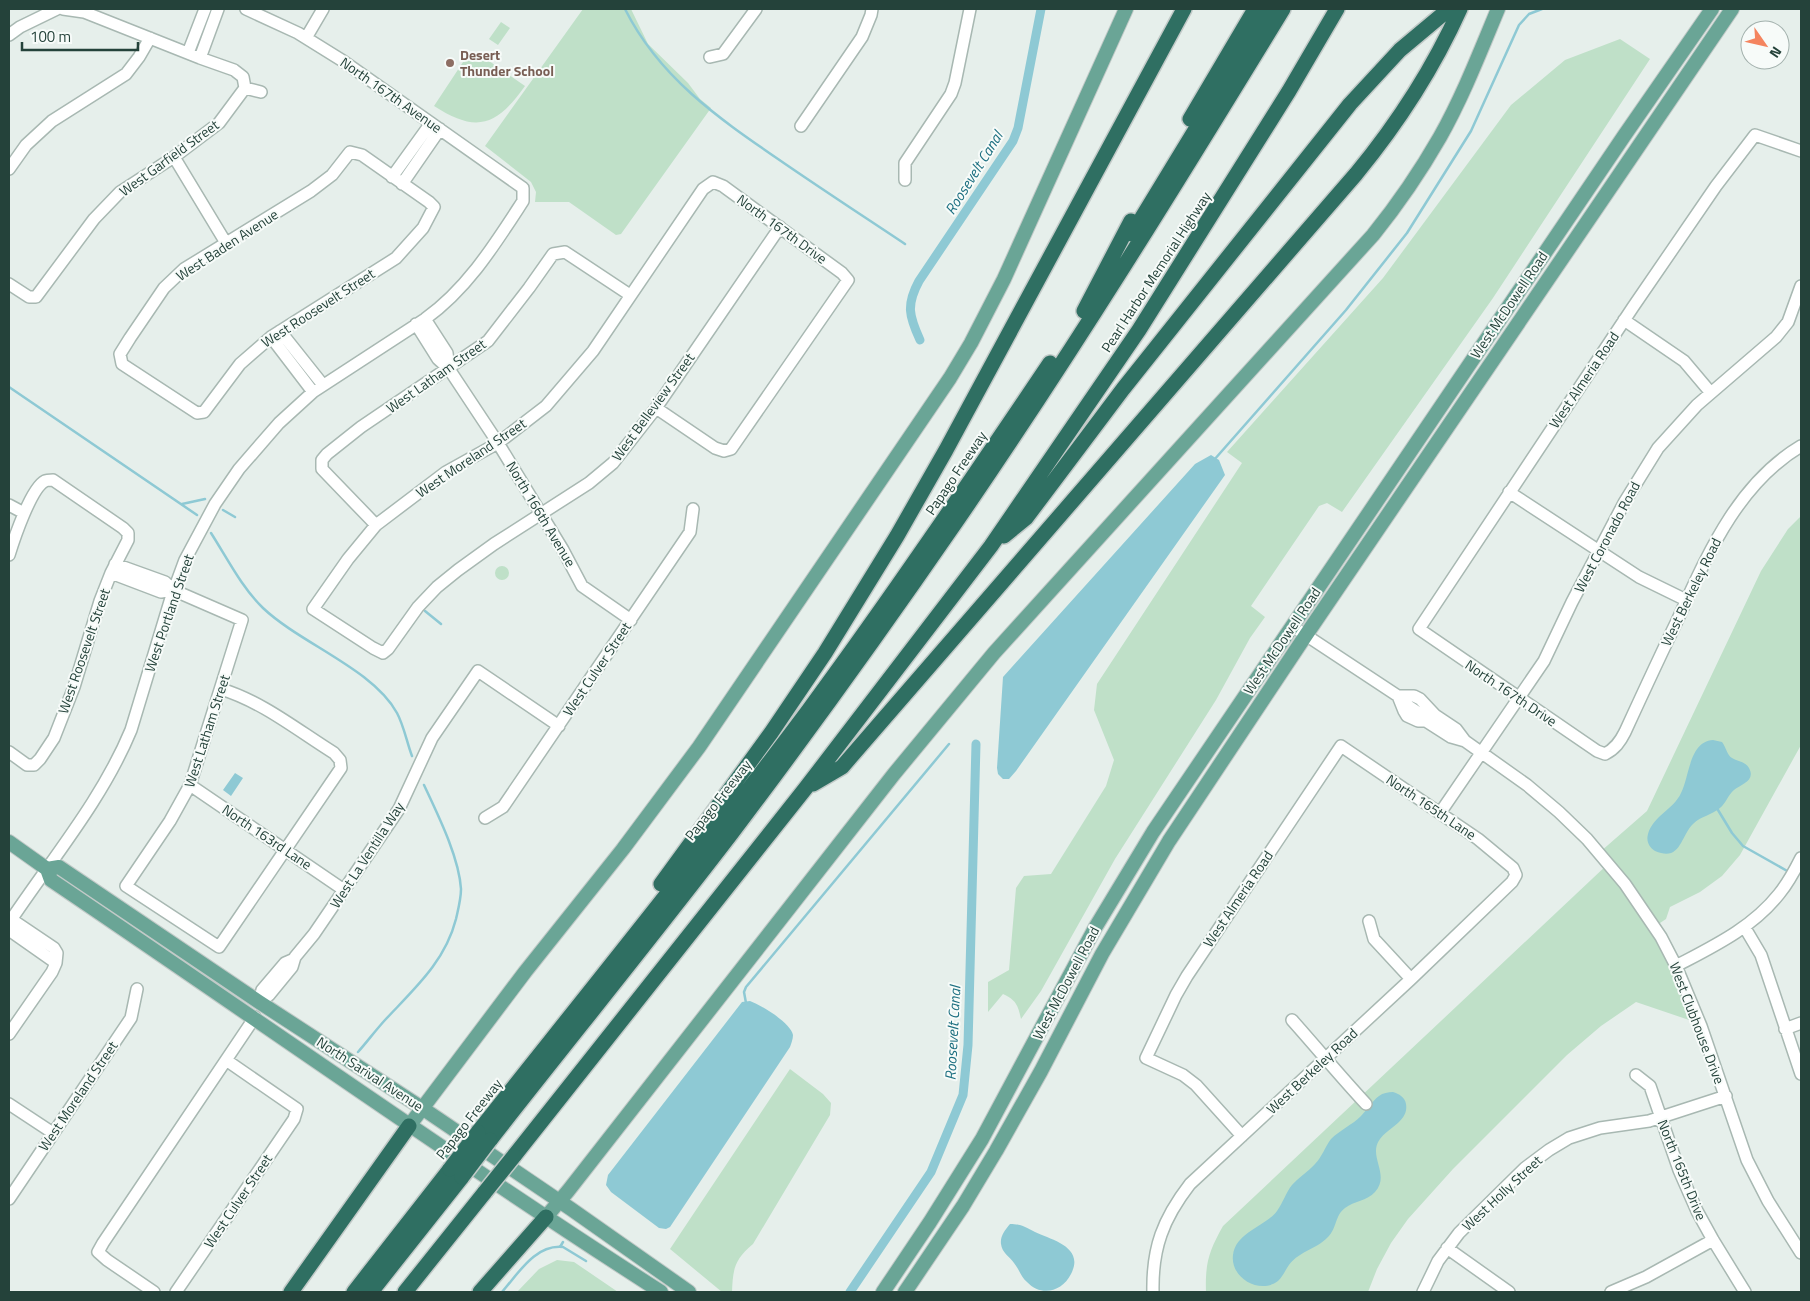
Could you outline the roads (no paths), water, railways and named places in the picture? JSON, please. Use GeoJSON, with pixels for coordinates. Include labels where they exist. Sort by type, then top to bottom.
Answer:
{"type":"FeatureCollection","features":[{"type":"Feature","properties":{"kind":"highway"},"geometry":{"type":"LineString","coordinates":[[630,941],[656,891],[754,758],[825,653],[893,543],[946,450],[1184,9]]}},
{"type":"Feature","properties":{"kind":"highway"},"geometry":{"type":"LineString","coordinates":[[1084,310],[1141,202],[1255,9]]}},
{"type":"Feature","properties":{"kind":"highway"},"geometry":{"type":"LineString","coordinates":[[1084,310],[1102,284],[1269,9]]}},
{"type":"Feature","properties":{"kind":"highway"},"geometry":{"type":"LineString","coordinates":[[484,1136],[731,834],[834,694],[1025,420],[1132,254],[1282,9]]}},
{"type":"Feature","properties":{"kind":"highway","name":"Pearl Harbor Memorial Highway"},"geometry":{"type":"LineString","coordinates":[[991,546],[1144,322],[1289,91],[1337,9]]}},
{"type":"Feature","properties":{"kind":"highway"},"geometry":{"type":"LineString","coordinates":[[405,1292],[805,789],[991,546],[1026,518],[1123,389],[1350,104],[1400,50],[1449,9]]}},
{"type":"Feature","properties":{"kind":"highway"},"geometry":{"type":"LineString","coordinates":[[805,789],[842,767],[1346,187],[1390,131],[1424,80],[1460,9]]}},
{"type":"Feature","properties":{"kind":"highway","name":"Papago Freeway"},"geometry":{"type":"LineString","coordinates":[[354,1292],[456,1173],[630,941],[808,711],[943,521],[1084,310]]}},
{"type":"Feature","properties":{"kind":"highway"},"geometry":{"type":"LineString","coordinates":[[291,1292],[409,1126]]}},
{"type":"Feature","properties":{"kind":"highway"},"geometry":{"type":"LineString","coordinates":[[371,1292],[456,1173]]}},
{"type":"Feature","properties":{"kind":"highway"},"geometry":{"type":"LineString","coordinates":[[480,1292],[546,1217]]}},
{"type":"Feature","properties":{"kind":"main road"},"geometry":{"type":"LineString","coordinates":[[409,1126],[525,972],[683,769],[950,378],[981,325],[1012,261],[1126,9]]}},
{"type":"Feature","properties":{"kind":"main road"},"geometry":{"type":"LineString","coordinates":[[546,1217],[560,1202],[953,701],[1032,610],[1373,235],[1409,187],[1440,136],[1471,75],[1498,9]]}},
{"type":"Feature","properties":{"kind":"main road","name":"West McDowell Road"},"geometry":{"type":"LineString","coordinates":[[883,1292],[982,1139],[1096,928],[1153,832],[1712,9]]}},
{"type":"Feature","properties":{"kind":"main road","name":"West McDowell Road"},"geometry":{"type":"LineString","coordinates":[[905,1292],[963,1206],[996,1151],[1041,1071],[1106,947],[1157,860],[1306,635],[1732,9]]}},
{"type":"Feature","properties":{"kind":"main road","name":"North Sarival Avenue"},"geometry":{"type":"LineString","coordinates":[[9,842],[47,869],[51,880],[255,1017],[409,1126],[661,1292]]}},
{"type":"Feature","properties":{"kind":"main road","name":"North Sarival Avenue"},"geometry":{"type":"LineString","coordinates":[[47,869],[59,867],[259,1002],[422,1108],[689,1292]]}},
{"type":"Feature","properties":{"kind":"main road"},"geometry":{"type":"LineString","coordinates":[[174,962],[206,978],[244,1003],[256,1005],[259,1002]]}},
{"type":"Feature","properties":{"kind":"main road"},"geometry":{"type":"LineString","coordinates":[[255,1017],[261,1013],[278,1023],[302,1030]]}},
{"type":"Feature","properties":{"kind":"street"},"geometry":{"type":"LineString","coordinates":[[9,35],[20,27],[57,9]]}},
{"type":"Feature","properties":{"kind":"street"},"geometry":{"type":"LineString","coordinates":[[64,9],[84,12],[234,70],[243,77],[245,88],[261,92]]}},
{"type":"Feature","properties":{"kind":"street"},"geometry":{"type":"LineString","coordinates":[[188,53],[205,9]]}},
{"type":"Feature","properties":{"kind":"street"},"geometry":{"type":"LineString","coordinates":[[200,58],[218,9]]}},
{"type":"Feature","properties":{"kind":"street","name":"North 167th Avenue"},"geometry":{"type":"LineString","coordinates":[[246,9],[280,23],[343,61],[523,188],[524,196]]}},
{"type":"Feature","properties":{"kind":"street"},"geometry":{"type":"LineString","coordinates":[[306,38],[323,9]]}},
{"type":"Feature","properties":{"kind":"street"},"geometry":{"type":"LineString","coordinates":[[710,57],[723,54],[756,9]]}},
{"type":"Feature","properties":{"kind":"street"},"geometry":{"type":"LineString","coordinates":[[801,126],[862,37],[872,9]]}},
{"type":"Feature","properties":{"kind":"street"},"geometry":{"type":"LineString","coordinates":[[905,180],[905,163],[951,94],[955,83],[970,9]]}},
{"type":"Feature","properties":{"kind":"street"},"geometry":{"type":"LineString","coordinates":[[9,169],[26,145],[52,121],[126,74],[150,38]]}},
{"type":"Feature","properties":{"kind":"street","name":"West Garfield Street"},"geometry":{"type":"LineString","coordinates":[[9,284],[29,297],[36,297],[94,219],[120,192],[174,157],[219,122],[245,88]]}},
{"type":"Feature","properties":{"kind":"street"},"geometry":{"type":"LineString","coordinates":[[435,126],[402,184],[392,177],[435,126]]}},
{"type":"Feature","properties":{"kind":"street","name":"West Almeria Road"},"geometry":{"type":"LineString","coordinates":[[1419,629],[1624,320],[1716,186],[1755,135],[1801,151]]}},
{"type":"Feature","properties":{"kind":"street","name":"West Baden Avenue"},"geometry":{"type":"LineString","coordinates":[[204,412],[197,413],[122,364],[120,354],[164,288],[184,269],[318,186],[332,175],[350,152],[362,155],[392,177]]}},
{"type":"Feature","properties":{"kind":"street"},"geometry":{"type":"LineString","coordinates":[[174,157],[226,243]]}},
{"type":"Feature","properties":{"kind":"street","name":"North 167th Drive"},"geometry":{"type":"LineString","coordinates":[[656,408],[715,448],[724,451],[731,449],[848,280],[842,273],[723,186],[713,182]]}},
{"type":"Feature","properties":{"kind":"street","name":"West Moreland Street"},"geometry":{"type":"LineString","coordinates":[[314,609],[348,559],[376,525],[446,472],[498,443],[546,406],[593,351],[703,189],[713,182]]}},
{"type":"Feature","properties":{"kind":"street","name":"West Roosevelt Street"},"geometry":{"type":"LineString","coordinates":[[204,412],[240,364],[275,334],[396,258],[423,228],[434,207],[402,184]]}},
{"type":"Feature","properties":{"kind":"street","name":"West Portland Street"},"geometry":{"type":"LineString","coordinates":[[10,924],[106,780],[123,750],[131,730],[173,590],[185,560],[215,504],[239,469],[280,423],[313,392],[446,302],[470,278],[524,201],[524,196]]}},
{"type":"Feature","properties":{"kind":"street","name":"West Belleview Street"},"geometry":{"type":"LineString","coordinates":[[314,609],[382,653],[388,649],[418,607],[438,587],[487,548],[589,482],[613,463],[656,408],[780,228]]}},
{"type":"Feature","properties":{"kind":"street","name":"West Latham Street"},"geometry":{"type":"LineString","coordinates":[[376,525],[322,469],[322,460],[327,454],[361,427],[488,341],[530,288],[553,254],[565,252],[630,295]]}},
{"type":"Feature","properties":{"kind":"street","name":"West Coronado Road"},"geometry":{"type":"LineString","coordinates":[[1440,813],[1544,661],[1598,551],[1624,503],[1658,448],[1697,405],[1776,338],[1788,322],[1800,294]]}},
{"type":"Feature","properties":{"kind":"street"},"geometry":{"type":"LineString","coordinates":[[1624,320],[1684,361],[1711,393]]}},
{"type":"Feature","properties":{"kind":"street","name":"North 166th Avenue"},"geometry":{"type":"LineString","coordinates":[[420,321],[438,359],[449,369],[498,443],[541,513],[582,586],[631,620]]}},
{"type":"Feature","properties":{"kind":"street"},"geometry":{"type":"LineString","coordinates":[[275,334],[323,385]]}},
{"type":"Feature","properties":{"kind":"street"},"geometry":{"type":"LineString","coordinates":[[275,334],[313,392]]}},
{"type":"Feature","properties":{"kind":"street","name":"West Berkeley Road"},"geometry":{"type":"LineString","coordinates":[[1605,754],[1612,750],[1622,737],[1700,571],[1725,524],[1762,476],[1801,446]]}},
{"type":"Feature","properties":{"kind":"street","name":"West Roosevelt Street"},"geometry":{"type":"LineString","coordinates":[[9,752],[27,765],[34,765],[54,738],[74,687],[100,601],[113,568],[128,540],[128,533],[123,528],[53,480],[46,480],[40,485],[24,513]]}},
{"type":"Feature","properties":{"kind":"street"},"geometry":{"type":"LineString","coordinates":[[1509,492],[1640,577],[1686,600]]}},
{"type":"Feature","properties":{"kind":"street"},"geometry":{"type":"LineString","coordinates":[[9,505],[24,513],[9,555]]}},
{"type":"Feature","properties":{"kind":"street","name":"West Culver Street"},"geometry":{"type":"LineString","coordinates":[[484,818],[503,807],[631,620],[690,532],[692,509]]}},
{"type":"Feature","properties":{"kind":"street"},"geometry":{"type":"LineString","coordinates":[[113,568],[165,582],[173,590]]}},
{"type":"Feature","properties":{"kind":"street","name":"West Latham Street"},"geometry":{"type":"LineString","coordinates":[[173,590],[242,620],[190,785],[170,822],[126,886],[219,947],[286,849]]}},
{"type":"Feature","properties":{"kind":"street","name":"West Clubhouse Drive"},"geometry":{"type":"LineString","coordinates":[[1292,626],[1422,715],[1429,717],[1451,737],[1465,741],[1508,770],[1544,798],[1600,852],[1661,937],[1676,966],[1698,1018],[1748,1160],[1768,1201],[1801,1253]]}},
{"type":"Feature","properties":{"kind":"street","name":"North 167th Drive"},"geometry":{"type":"LineString","coordinates":[[1419,629],[1597,751],[1605,754]]}},
{"type":"Feature","properties":{"kind":"street","name":"West La Ventilla Way"},"geometry":{"type":"LineString","coordinates":[[259,1002],[269,995],[292,967],[295,958],[314,934],[399,809],[432,738],[478,671],[559,726]]}},
{"type":"Feature","properties":{"kind":"street"},"geometry":{"type":"LineString","coordinates":[[221,689],[246,698],[268,710],[334,753],[340,760],[341,768],[286,849]]}},
{"type":"Feature","properties":{"kind":"street","name":"West Almeria Road"},"geometry":{"type":"LineString","coordinates":[[1242,1136],[1196,1084],[1183,1075],[1146,1058],[1187,976],[1341,746]]}},
{"type":"Feature","properties":{"kind":"street","name":"North 165th Lane"},"geometry":{"type":"LineString","coordinates":[[1341,746],[1488,847],[1513,868],[1516,875]]}},
{"type":"Feature","properties":{"kind":"street","name":"North 163rd Lane"},"geometry":{"type":"LineString","coordinates":[[190,785],[344,890]]}},
{"type":"Feature","properties":{"kind":"street"},"geometry":{"type":"LineString","coordinates":[[1676,966],[1745,928],[1766,910],[1780,893],[1801,858]]}},
{"type":"Feature","properties":{"kind":"street","name":"West Berkeley Road"},"geometry":{"type":"LineString","coordinates":[[1153,1292],[1155,1256],[1158,1241],[1174,1204],[1190,1184],[1411,979],[1512,882],[1516,875]]}},
{"type":"Feature","properties":{"kind":"street"},"geometry":{"type":"LineString","coordinates":[[1369,921],[1374,939],[1411,979]]}},
{"type":"Feature","properties":{"kind":"street"},"geometry":{"type":"LineString","coordinates":[[9,1034],[56,963],[10,924]]}},
{"type":"Feature","properties":{"kind":"street"},"geometry":{"type":"LineString","coordinates":[[1745,928],[1761,955],[1801,1074]]}},
{"type":"Feature","properties":{"kind":"street","name":"West Moreland Street"},"geometry":{"type":"LineString","coordinates":[[9,1199],[130,1018],[137,989]]}},
{"type":"Feature","properties":{"kind":"street"},"geometry":{"type":"LineString","coordinates":[[154,1292],[98,1252],[255,1017]]}},
{"type":"Feature","properties":{"kind":"street"},"geometry":{"type":"LineString","coordinates":[[1292,1020],[1326,1058],[1333,1069],[1366,1104]]}},
{"type":"Feature","properties":{"kind":"street"},"geometry":{"type":"LineString","coordinates":[[1785,1029],[1801,1023]]}},
{"type":"Feature","properties":{"kind":"street","name":"West Culver Street"},"geometry":{"type":"LineString","coordinates":[[176,1292],[294,1119],[297,1109],[226,1060]]}},
{"type":"Feature","properties":{"kind":"street","name":"North 165th Drive"},"geometry":{"type":"LineString","coordinates":[[1636,1075],[1650,1086],[1686,1186],[1713,1240],[1745,1292]]}},
{"type":"Feature","properties":{"kind":"street","name":"West Holly Street"},"geometry":{"type":"LineString","coordinates":[[1423,1292],[1438,1261],[1459,1233],[1525,1168],[1558,1144],[1600,1128],[1661,1118],[1726,1096]]}},
{"type":"Feature","properties":{"kind":"street"},"geometry":{"type":"LineString","coordinates":[[9,1104],[53,1133]]}},
{"type":"Feature","properties":{"kind":"street"},"geometry":{"type":"LineString","coordinates":[[1611,1292],[1646,1277],[1713,1240]]}},
{"type":"Feature","properties":{"kind":"street"},"geometry":{"type":"LineString","coordinates":[[1447,1248],[1509,1292]]}},
{"type":"Feature","properties":{"kind":"water"},"geometry":{"type":"Polygon","coordinates":[[[1211,455],[1219,460],[1225,475],[1016,771],[1009,779],[1003,779],[998,774],[997,768],[1003,677],[1195,464],[1211,455]]]}},
{"type":"Feature","properties":{"kind":"water"},"geometry":{"type":"Polygon","coordinates":[[[1713,740],[1722,742],[1730,757],[1749,768],[1751,776],[1747,782],[1732,792],[1720,808],[1693,824],[1675,851],[1664,854],[1655,851],[1650,846],[1647,837],[1654,822],[1678,799],[1691,761],[1699,747],[1705,742],[1713,740]]]}},
{"type":"Feature","properties":{"kind":"water"},"geometry":{"type":"Polygon","coordinates":[[[235,773],[243,778],[231,796],[223,790],[235,773]]]}},
{"type":"Feature","properties":{"kind":"water"},"geometry":{"type":"Polygon","coordinates":[[[750,1001],[768,1010],[787,1025],[793,1035],[790,1047],[670,1227],[666,1229],[659,1228],[611,1192],[606,1185],[608,1175],[742,1002],[750,1001]]]}},
{"type":"Feature","properties":{"kind":"water"},"geometry":{"type":"Polygon","coordinates":[[[1393,1092],[1404,1099],[1406,1110],[1401,1120],[1380,1139],[1377,1145],[1376,1152],[1381,1179],[1375,1192],[1342,1211],[1328,1237],[1291,1262],[1278,1281],[1271,1285],[1263,1286],[1255,1285],[1241,1277],[1233,1263],[1235,1247],[1239,1241],[1272,1217],[1290,1188],[1317,1161],[1331,1139],[1363,1114],[1379,1096],[1393,1092]]]}},
{"type":"Feature","properties":{"kind":"water"},"geometry":{"type":"Polygon","coordinates":[[[1010,1224],[1026,1227],[1058,1242],[1070,1251],[1074,1257],[1074,1265],[1071,1274],[1062,1285],[1045,1291],[1033,1287],[1025,1280],[1002,1247],[1002,1236],[1010,1224]]]}},
{"type":"Feature","properties":{"kind":"waterway"},"geometry":{"type":"LineString","coordinates":[[625,9],[655,55],[691,94],[778,159],[905,244]]}},
{"type":"Feature","properties":{"kind":"waterway","name":"Roosevelt Canal"},"geometry":{"type":"LineString","coordinates":[[920,340],[911,317],[912,297],[919,281],[1013,141],[1018,128],[1041,9]]}},
{"type":"Feature","properties":{"kind":"waterway"},"geometry":{"type":"LineString","coordinates":[[1214,460],[1346,310],[1407,233],[1471,131],[1519,25],[1529,14],[1542,9]]}},
{"type":"Feature","properties":{"kind":"waterway"},"geometry":{"type":"LineString","coordinates":[[9,387],[197,515]]}},
{"type":"Feature","properties":{"kind":"waterway"},"geometry":{"type":"LineString","coordinates":[[182,504],[205,499]]}},
{"type":"Feature","properties":{"kind":"waterway"},"geometry":{"type":"LineString","coordinates":[[223,510],[235,517]]}},
{"type":"Feature","properties":{"kind":"waterway"},"geometry":{"type":"LineString","coordinates":[[211,533],[242,582],[263,608],[279,621],[354,670],[386,697],[397,713],[412,756]]}},
{"type":"Feature","properties":{"kind":"waterway"},"geometry":{"type":"LineString","coordinates":[[425,611],[441,624]]}},
{"type":"Feature","properties":{"kind":"waterway"},"geometry":{"type":"LineString","coordinates":[[746,1003],[744,992],[746,987],[949,744]]}},
{"type":"Feature","properties":{"kind":"waterway","name":"Roosevelt Canal"},"geometry":{"type":"LineString","coordinates":[[850,1292],[931,1172],[963,1095],[968,1045],[976,744]]}},
{"type":"Feature","properties":{"kind":"waterway"},"geometry":{"type":"LineString","coordinates":[[358,1052],[436,962],[451,934],[456,919],[461,889],[456,863],[447,836],[424,785]]}},
{"type":"Feature","properties":{"kind":"waterway"},"geometry":{"type":"LineString","coordinates":[[1718,810],[1732,833],[1743,846],[1789,872]]}},
{"type":"Feature","properties":{"kind":"waterway"},"geometry":{"type":"LineString","coordinates":[[560,1247],[563,1242]]}},
{"type":"Feature","properties":{"kind":"waterway"},"geometry":{"type":"LineString","coordinates":[[502,1292],[521,1269],[544,1250],[553,1247],[563,1247],[586,1261]]}},
{"type":"Feature","properties":{"kind":"place","name":"Desert Thunder School"},"geometry":{"type":"Point","coordinates":[450,63]}}]}
